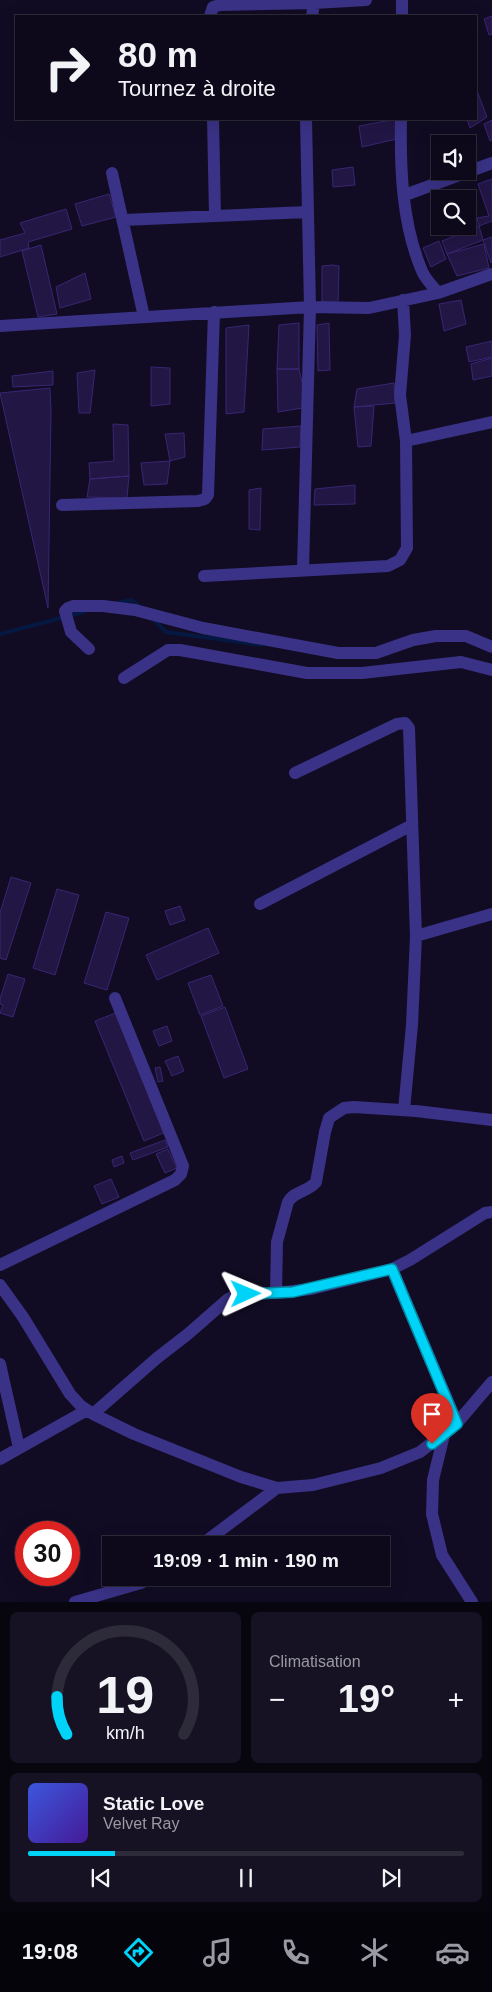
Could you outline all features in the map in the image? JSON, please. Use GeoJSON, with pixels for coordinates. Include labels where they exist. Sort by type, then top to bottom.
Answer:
{"type":"FeatureCollection","features":[{"type":"Feature","properties":{"kind":"street"},"geometry":{"type":"LineString","coordinates":[[210,15],[213,7],[220,5],[366,0]]}},
{"type":"Feature","properties":{"kind":"street"},"geometry":{"type":"LineString","coordinates":[[402,0],[402,15]]}},
{"type":"Feature","properties":{"kind":"street"},"geometry":{"type":"LineString","coordinates":[[312,15],[314,3]]}},
{"type":"Feature","properties":{"kind":"street"},"geometry":{"type":"LineString","coordinates":[[213,120],[216,216]]}},
{"type":"Feature","properties":{"kind":"street"},"geometry":{"type":"LineString","coordinates":[[304,570],[310,307],[306,120]]}},
{"type":"Feature","properties":{"kind":"street"},"geometry":{"type":"LineString","coordinates":[[401,120],[400,158],[408,222],[423,273],[438,293]]}},
{"type":"Feature","properties":{"kind":"street"},"geometry":{"type":"LineString","coordinates":[[405,195],[492,163]]}},
{"type":"Feature","properties":{"kind":"street"},"geometry":{"type":"LineString","coordinates":[[112,173],[124,220],[144,317]]}},
{"type":"Feature","properties":{"kind":"street"},"geometry":{"type":"LineString","coordinates":[[124,220],[308,212]]}},
{"type":"Feature","properties":{"kind":"street"},"geometry":{"type":"LineString","coordinates":[[0,326],[310,307],[369,308],[438,293],[492,274]]}},
{"type":"Feature","properties":{"kind":"street"},"geometry":{"type":"LineString","coordinates":[[204,576],[388,566],[400,560],[407,548],[406,441],[400,395],[405,335],[403,300]]}},
{"type":"Feature","properties":{"kind":"street"},"geometry":{"type":"LineString","coordinates":[[62,505],[198,501],[205,499],[208,495],[214,312]]}},
{"type":"Feature","properties":{"kind":"street"},"geometry":{"type":"LineString","coordinates":[[406,441],[492,422]]}},
{"type":"Feature","properties":{"kind":"street"},"geometry":{"type":"LineString","coordinates":[[89,649],[71,632],[65,611],[68,608],[103,606],[135,610],[203,628],[338,653],[376,653],[412,640],[436,636],[466,636],[492,647]]}},
{"type":"Feature","properties":{"kind":"street"},"geometry":{"type":"LineString","coordinates":[[124,678],[168,650],[180,650],[307,673],[362,674],[461,662],[492,670]]}},
{"type":"Feature","properties":{"kind":"street"},"geometry":{"type":"LineString","coordinates":[[295,773],[397,724],[405,723],[409,728],[416,936],[412,1025],[404,1110]]}},
{"type":"Feature","properties":{"kind":"street"},"geometry":{"type":"LineString","coordinates":[[260,904],[412,825]]}},
{"type":"Feature","properties":{"kind":"street"},"geometry":{"type":"LineString","coordinates":[[416,936],[492,914]]}},
{"type":"Feature","properties":{"kind":"street"},"geometry":{"type":"LineString","coordinates":[[0,1265],[174,1180],[181,1174],[182,1166],[115,998]]}},
{"type":"Feature","properties":{"kind":"street"},"geometry":{"type":"LineString","coordinates":[[276,1293],[276,1242],[285,1211],[290,1197],[316,1182],[324,1132],[329,1118],[344,1108],[354,1107],[404,1110],[492,1120]]}},
{"type":"Feature","properties":{"kind":"street"},"geometry":{"type":"LineString","coordinates":[[0,1459],[90,1412],[188,1334],[228,1299],[237,1295],[311,1289],[392,1269],[424,1252],[485,1213],[492,1212]]}},
{"type":"Feature","properties":{"kind":"street"},"geometry":{"type":"LineString","coordinates":[[392,1269],[457,1424]]}},
{"type":"Feature","properties":{"kind":"street"},"geometry":{"type":"LineString","coordinates":[[0,1285],[23,1317],[70,1394],[90,1412],[134,1434],[241,1477],[277,1488],[313,1485],[381,1468],[420,1452],[457,1424],[492,1382]]}},
{"type":"Feature","properties":{"kind":"street"},"geometry":{"type":"LineString","coordinates":[[0,1364],[19,1448]]}},
{"type":"Feature","properties":{"kind":"street"},"geometry":{"type":"LineString","coordinates":[[444,1435],[433,1480],[432,1514],[442,1555],[472,1602]]}},
{"type":"Feature","properties":{"kind":"street"},"geometry":{"type":"LineString","coordinates":[[213,1536],[277,1488]]}},
{"type":"Feature","properties":{"kind":"street"},"geometry":{"type":"LineString","coordinates":[[75,1602],[131,1586]]}},
{"type":"Feature","properties":{"kind":"building"},"geometry":{"type":"Polygon","coordinates":[[[492,16],[492,34],[489,35],[484,19],[492,16]]]}},
{"type":"Feature","properties":{"kind":"building"},"geometry":{"type":"Polygon","coordinates":[[[477,91],[487,117],[470,128],[467,120],[477,120],[477,91]]]}},
{"type":"Feature","properties":{"kind":"building"},"geometry":{"type":"Polygon","coordinates":[[[397,120],[401,138],[362,147],[359,126],[397,120]]]}},
{"type":"Feature","properties":{"kind":"building"},"geometry":{"type":"Polygon","coordinates":[[[492,120],[492,140],[490,141],[484,124],[492,120]]]}},
{"type":"Feature","properties":{"kind":"building"},"geometry":{"type":"Polygon","coordinates":[[[353,167],[355,185],[333,187],[332,170],[353,167]]]}},
{"type":"Feature","properties":{"kind":"building"},"geometry":{"type":"Polygon","coordinates":[[[492,179],[492,221],[479,226],[477,218],[489,216],[478,184],[492,179]]]}},
{"type":"Feature","properties":{"kind":"building"},"geometry":{"type":"Polygon","coordinates":[[[109,194],[116,217],[82,226],[75,204],[109,194]]]}},
{"type":"Feature","properties":{"kind":"building"},"geometry":{"type":"Polygon","coordinates":[[[66,209],[72,229],[28,242],[29,248],[0,257],[0,240],[25,233],[20,223],[66,209]]]}},
{"type":"Feature","properties":{"kind":"building"},"geometry":{"type":"Polygon","coordinates":[[[479,226],[483,240],[447,254],[442,241],[457,235],[476,235],[476,227],[479,226]]]}},
{"type":"Feature","properties":{"kind":"building"},"geometry":{"type":"Polygon","coordinates":[[[492,237],[492,262],[491,263],[483,240],[492,237]]]}},
{"type":"Feature","properties":{"kind":"building"},"geometry":{"type":"Polygon","coordinates":[[[439,241],[446,259],[431,267],[423,248],[439,241]]]}},
{"type":"Feature","properties":{"kind":"building"},"geometry":{"type":"Polygon","coordinates":[[[484,244],[489,268],[457,276],[447,254],[484,244]]]}},
{"type":"Feature","properties":{"kind":"building"},"geometry":{"type":"Polygon","coordinates":[[[41,245],[57,314],[38,317],[22,251],[41,245]]]}},
{"type":"Feature","properties":{"kind":"building"},"geometry":{"type":"Polygon","coordinates":[[[322,266],[339,266],[338,306],[322,301],[322,266]]]}},
{"type":"Feature","properties":{"kind":"building"},"geometry":{"type":"Polygon","coordinates":[[[85,273],[91,299],[60,308],[56,287],[85,273]]]}},
{"type":"Feature","properties":{"kind":"building"},"geometry":{"type":"Polygon","coordinates":[[[461,300],[466,324],[444,331],[439,304],[461,300]]]}},
{"type":"Feature","properties":{"kind":"building"},"geometry":{"type":"Polygon","coordinates":[[[299,323],[299,369],[277,369],[279,325],[299,323]]]}},
{"type":"Feature","properties":{"kind":"building"},"geometry":{"type":"Polygon","coordinates":[[[329,323],[330,370],[318,371],[317,325],[329,323]]]}},
{"type":"Feature","properties":{"kind":"building"},"geometry":{"type":"Polygon","coordinates":[[[249,325],[244,412],[226,414],[226,328],[249,325]]]}},
{"type":"Feature","properties":{"kind":"building"},"geometry":{"type":"Polygon","coordinates":[[[492,341],[492,357],[469,362],[466,347],[492,341]]]}},
{"type":"Feature","properties":{"kind":"building"},"geometry":{"type":"Polygon","coordinates":[[[492,358],[492,376],[473,380],[471,364],[492,358]]]}},
{"type":"Feature","properties":{"kind":"building"},"geometry":{"type":"Polygon","coordinates":[[[151,367],[170,368],[170,404],[151,406],[151,367]]]}},
{"type":"Feature","properties":{"kind":"building"},"geometry":{"type":"Polygon","coordinates":[[[277,369],[299,369],[308,407],[278,412],[277,369]]]}},
{"type":"Feature","properties":{"kind":"building"},"geometry":{"type":"Polygon","coordinates":[[[95,370],[90,413],[79,413],[77,373],[95,370]]]}},
{"type":"Feature","properties":{"kind":"building"},"geometry":{"type":"Polygon","coordinates":[[[53,371],[53,385],[13,387],[12,376],[53,371]]]}},
{"type":"Feature","properties":{"kind":"building"},"geometry":{"type":"Polygon","coordinates":[[[394,383],[395,403],[354,407],[357,389],[394,383]]]}},
{"type":"Feature","properties":{"kind":"building"},"geometry":{"type":"Polygon","coordinates":[[[50,388],[51,411],[48,608],[0,393],[50,388]]]}},
{"type":"Feature","properties":{"kind":"building"},"geometry":{"type":"Polygon","coordinates":[[[374,406],[371,446],[358,447],[354,407],[374,406]]]}},
{"type":"Feature","properties":{"kind":"building"},"geometry":{"type":"Polygon","coordinates":[[[113,424],[128,425],[129,476],[90,479],[89,463],[114,461],[113,424]]]}},
{"type":"Feature","properties":{"kind":"building"},"geometry":{"type":"Polygon","coordinates":[[[301,426],[300,447],[262,450],[263,429],[301,426]]]}},
{"type":"Feature","properties":{"kind":"building"},"geometry":{"type":"Polygon","coordinates":[[[184,433],[185,457],[170,461],[165,434],[184,433]]]}},
{"type":"Feature","properties":{"kind":"building"},"geometry":{"type":"Polygon","coordinates":[[[170,461],[167,484],[144,485],[141,463],[170,461]]]}},
{"type":"Feature","properties":{"kind":"building"},"geometry":{"type":"Polygon","coordinates":[[[129,476],[127,498],[87,497],[90,479],[129,476]]]}},
{"type":"Feature","properties":{"kind":"building"},"geometry":{"type":"Polygon","coordinates":[[[355,485],[355,504],[314,505],[315,489],[355,485]]]}},
{"type":"Feature","properties":{"kind":"building"},"geometry":{"type":"Polygon","coordinates":[[[261,488],[260,530],[249,529],[249,490],[261,488]]]}},
{"type":"Feature","properties":{"kind":"building"},"geometry":{"type":"Polygon","coordinates":[[[11,877],[31,883],[6,960],[0,958],[0,913],[11,877]]]}},
{"type":"Feature","properties":{"kind":"building"},"geometry":{"type":"Polygon","coordinates":[[[57,889],[79,895],[55,975],[33,968],[57,889]]]}},
{"type":"Feature","properties":{"kind":"building"},"geometry":{"type":"Polygon","coordinates":[[[180,906],[185,920],[170,925],[165,911],[180,906]]]}},
{"type":"Feature","properties":{"kind":"building"},"geometry":{"type":"Polygon","coordinates":[[[106,912],[129,918],[107,990],[84,983],[106,912]]]}},
{"type":"Feature","properties":{"kind":"building"},"geometry":{"type":"Polygon","coordinates":[[[208,928],[219,953],[157,980],[146,955],[208,928]]]}},
{"type":"Feature","properties":{"kind":"building"},"geometry":{"type":"Polygon","coordinates":[[[8,974],[25,979],[13,1017],[0,1013],[3,1005],[0,1004],[0,999],[8,974]]]}},
{"type":"Feature","properties":{"kind":"building"},"geometry":{"type":"Polygon","coordinates":[[[211,975],[223,1006],[200,1015],[188,983],[211,975]]]}},
{"type":"Feature","properties":{"kind":"building"},"geometry":{"type":"Polygon","coordinates":[[[225,1007],[248,1069],[224,1078],[201,1016],[225,1007]]]}},
{"type":"Feature","properties":{"kind":"building"},"geometry":{"type":"Polygon","coordinates":[[[118,1012],[166,1132],[144,1141],[95,1021],[118,1012]]]}},
{"type":"Feature","properties":{"kind":"building"},"geometry":{"type":"Polygon","coordinates":[[[167,1026],[172,1041],[159,1046],[153,1031],[167,1026]]]}},
{"type":"Feature","properties":{"kind":"building"},"geometry":{"type":"Polygon","coordinates":[[[178,1056],[184,1071],[172,1076],[165,1061],[178,1056]]]}},
{"type":"Feature","properties":{"kind":"building"},"geometry":{"type":"Polygon","coordinates":[[[160,1067],[163,1081],[158,1082],[155,1068],[160,1067]]]}},
{"type":"Feature","properties":{"kind":"building"},"geometry":{"type":"Polygon","coordinates":[[[165,1140],[168,1147],[133,1160],[130,1153],[165,1140]]]}},
{"type":"Feature","properties":{"kind":"building"},"geometry":{"type":"Polygon","coordinates":[[[168,1149],[177,1168],[165,1173],[156,1154],[168,1149]]]}},
{"type":"Feature","properties":{"kind":"building"},"geometry":{"type":"Polygon","coordinates":[[[122,1156],[124,1163],[114,1167],[112,1160],[122,1156]]]}},
{"type":"Feature","properties":{"kind":"building"},"geometry":{"type":"Polygon","coordinates":[[[111,1179],[119,1197],[102,1204],[94,1186],[111,1179]]]}},
{"type":"Feature","properties":{"kind":"waterway"},"geometry":{"type":"LineString","coordinates":[[117,603],[132,600],[140,607]]}},
{"type":"Feature","properties":{"kind":"waterway"},"geometry":{"type":"LineString","coordinates":[[0,634],[84,612]]}},
{"type":"Feature","properties":{"kind":"waterway"},"geometry":{"type":"LineString","coordinates":[[152,618],[166,632],[261,645]]}},
{"type":"Feature","properties":{"kind":"route"},"geometry":{"type":"LineString","coordinates":[[246,1294],[293,1292],[311,1289],[392,1269],[457,1424],[432,1444]]}}]}
